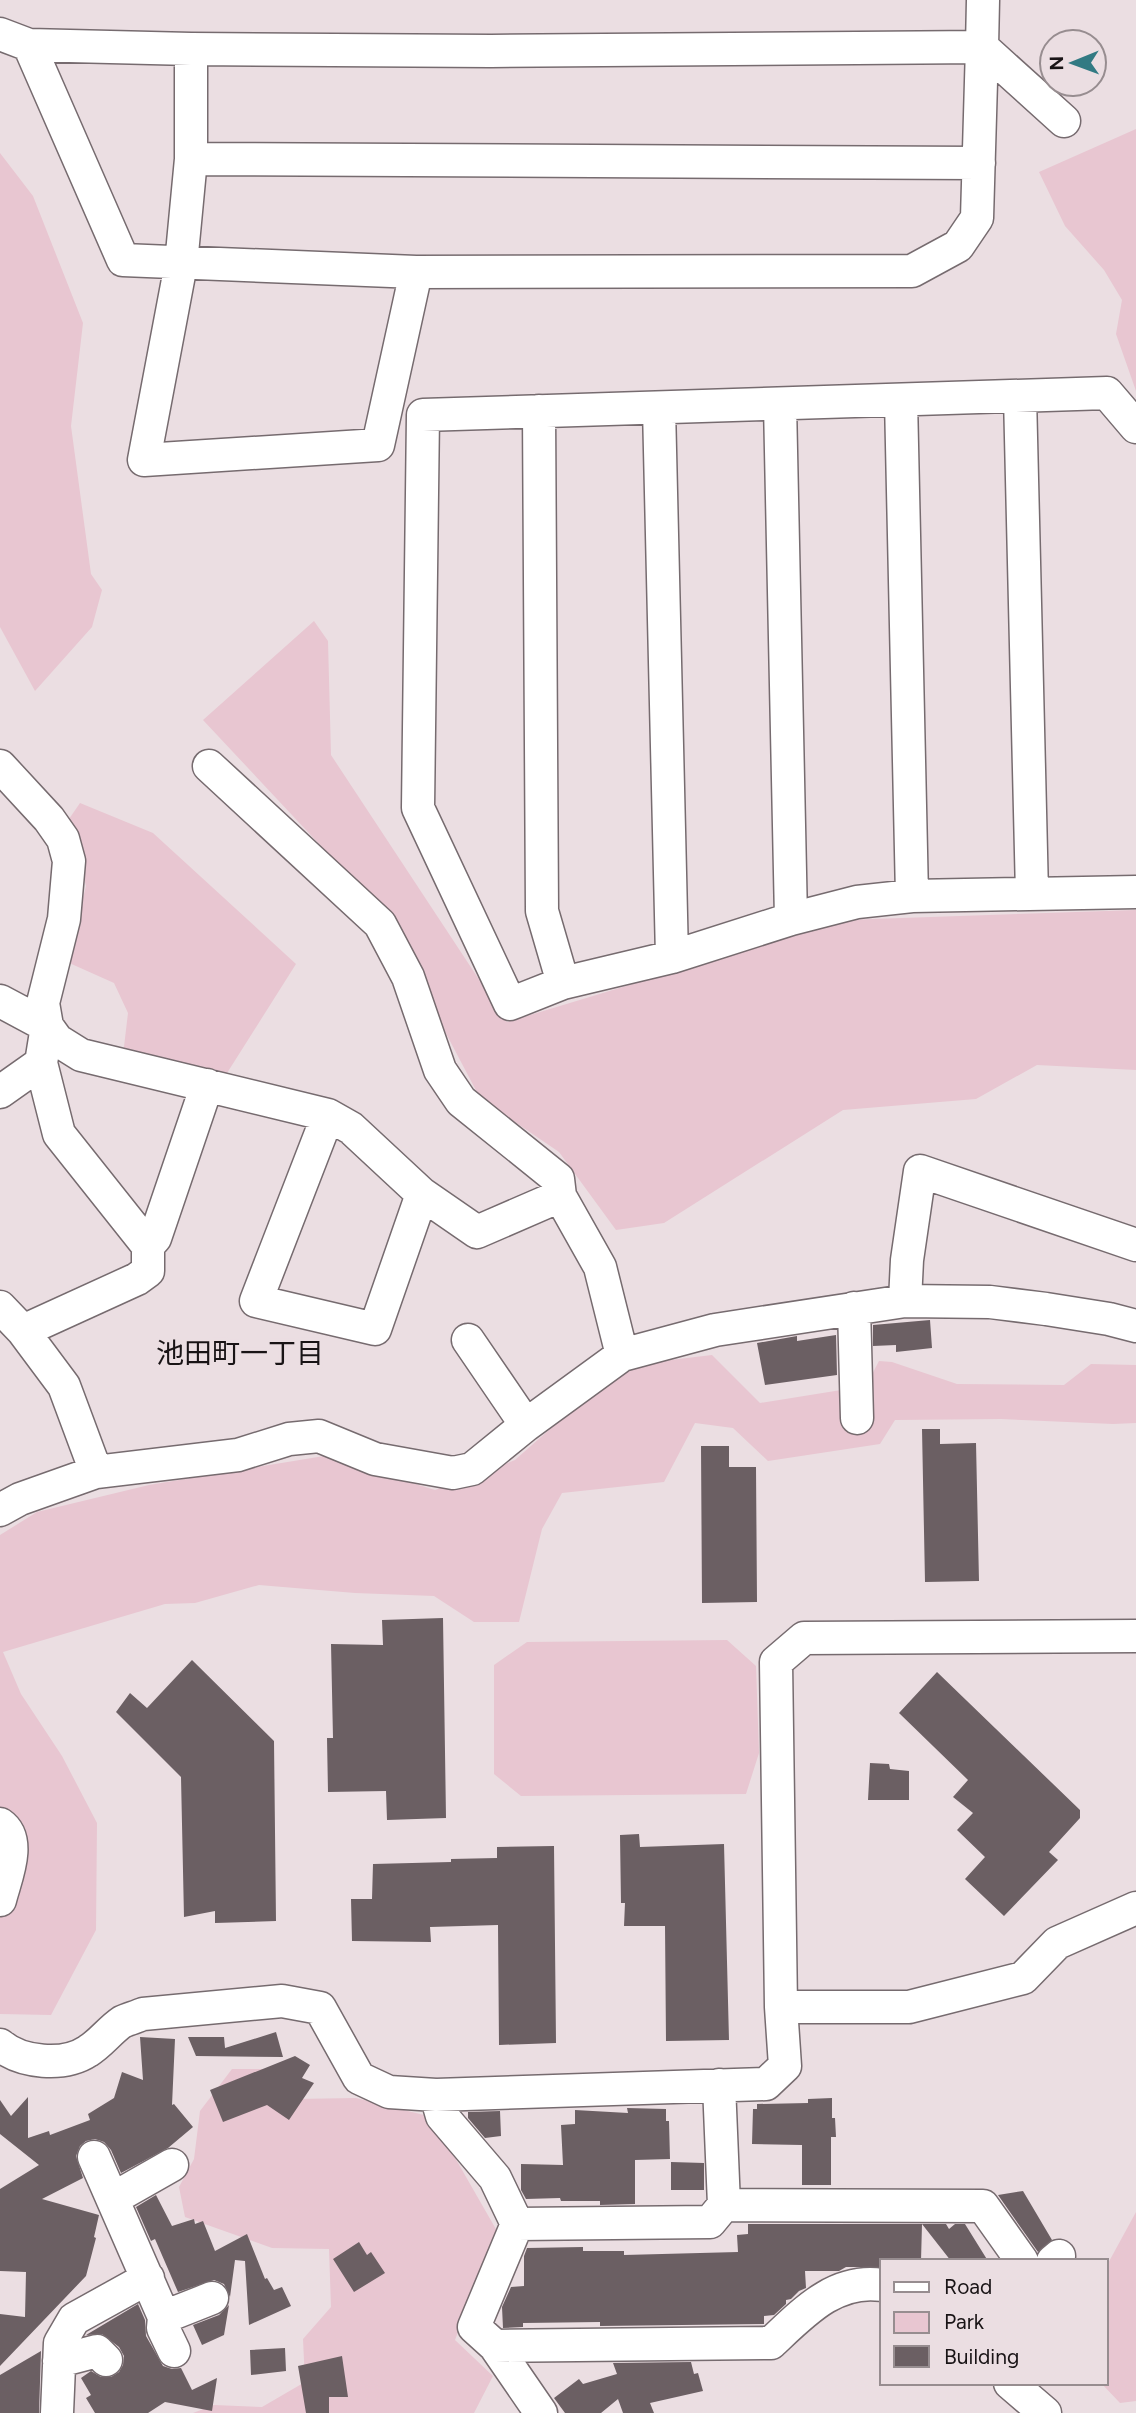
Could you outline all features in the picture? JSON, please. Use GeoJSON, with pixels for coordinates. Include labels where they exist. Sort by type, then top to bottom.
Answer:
{"type":"FeatureCollection","features":[{"type":"Feature","properties":{"kind":"street"},"geometry":{"type":"LineString","coordinates":[[29,45],[123,260],[416,272],[912,271],[958,246],[977,218],[983,0]]}},
{"type":"Feature","properties":{"kind":"street"},"geometry":{"type":"LineString","coordinates":[[0,34],[29,45],[191,49],[491,51],[982,47],[1063,121]]}},
{"type":"Feature","properties":{"kind":"street"},"geometry":{"type":"LineString","coordinates":[[191,49],[191,159],[181,264],[144,460],[378,445],[416,272]]}},
{"type":"Feature","properties":{"kind":"street"},"geometry":{"type":"LineString","coordinates":[[191,159],[979,163]]}},
{"type":"Feature","properties":{"kind":"street"},"geometry":{"type":"LineString","coordinates":[[1136,427],[1107,393],[423,415],[418,808],[510,1004],[563,983],[672,957],[791,919],[858,902],[912,896],[1136,892]]}},
{"type":"Feature","properties":{"kind":"street"},"geometry":{"type":"LineString","coordinates":[[1020,396],[1032,894]]}},
{"type":"Feature","properties":{"kind":"street"},"geometry":{"type":"LineString","coordinates":[[901,400],[912,896]]}},
{"type":"Feature","properties":{"kind":"street"},"geometry":{"type":"LineString","coordinates":[[780,404],[791,919]]}},
{"type":"Feature","properties":{"kind":"street"},"geometry":{"type":"LineString","coordinates":[[659,408],[672,957]]}},
{"type":"Feature","properties":{"kind":"street"},"geometry":{"type":"LineString","coordinates":[[539,411],[542,911],[563,983]]}},
{"type":"Feature","properties":{"kind":"street"},"geometry":{"type":"LineString","coordinates":[[0,766],[49,819],[63,839],[69,861],[64,919],[43,1003],[47,1026],[41,1063],[59,1134],[148,1246],[148,1271],[137,1279],[23,1331]]}},
{"type":"Feature","properties":{"kind":"street"},"geometry":{"type":"LineString","coordinates":[[209,766],[380,924],[408,977],[440,1070],[461,1101],[558,1180],[560,1196],[600,1267],[622,1355]]}},
{"type":"Feature","properties":{"kind":"street"},"geometry":{"type":"LineString","coordinates":[[0,1001],[47,1026],[57,1040],[80,1055],[328,1115],[351,1128],[422,1194],[477,1232],[560,1196]]}},
{"type":"Feature","properties":{"kind":"street"},"geometry":{"type":"LineString","coordinates":[[0,1092],[41,1063]]}},
{"type":"Feature","properties":{"kind":"street"},"geometry":{"type":"LineString","coordinates":[[148,1246],[155,1238],[206,1085]]}},
{"type":"Feature","properties":{"kind":"street"},"geometry":{"type":"LineString","coordinates":[[328,1115],[257,1301],[375,1329],[422,1194]]}},
{"type":"Feature","properties":{"kind":"street"},"geometry":{"type":"LineString","coordinates":[[905,1301],[920,1171],[1136,1245]]}},
{"type":"Feature","properties":{"kind":"street"},"geometry":{"type":"LineString","coordinates":[[0,1510],[19,1499],[96,1472],[238,1455],[289,1439],[319,1436],[374,1459],[453,1474],[472,1469],[526,1425],[622,1355],[715,1330],[905,1301],[990,1303],[1046,1308],[1136,1326]]}},
{"type":"Feature","properties":{"kind":"street"},"geometry":{"type":"LineString","coordinates":[[0,1307],[23,1331],[64,1386],[96,1472]]}},
{"type":"Feature","properties":{"kind":"street"},"geometry":{"type":"LineString","coordinates":[[854,1308],[858,1418]]}},
{"type":"Feature","properties":{"kind":"street"},"geometry":{"type":"LineString","coordinates":[[468,1340],[526,1425]]}},
{"type":"Feature","properties":{"kind":"street"},"geometry":{"type":"LineString","coordinates":[[7,2058],[47,2060],[79,2055],[87,2052],[122,2022],[143,2014],[282,2001],[320,2008],[359,2078],[389,2092],[436,2095],[766,2084],[786,2066],[781,2007],[776,1662],[804,1638],[1136,1636]]}},
{"type":"Feature","properties":{"kind":"street"},"geometry":{"type":"LineString","coordinates":[[0,1824],[5,1827],[11,1844],[10,1864],[0,1900]]}},
{"type":"Feature","properties":{"kind":"street"},"geometry":{"type":"LineString","coordinates":[[781,2007],[909,2007],[1023,1978],[1057,1943],[1136,1908]]}},
{"type":"Feature","properties":{"kind":"street"},"geometry":{"type":"LineString","coordinates":[[517,2224],[710,2222],[724,2205],[719,2085]]}},
{"type":"Feature","properties":{"kind":"street"},"geometry":{"type":"LineString","coordinates":[[436,2095],[442,2116],[495,2178],[517,2224],[474,2327],[495,2346],[541,2413]]}},
{"type":"Feature","properties":{"kind":"street"},"geometry":{"type":"LineString","coordinates":[[94,2157],[148,2278],[164,2317],[163,2328],[174,2351]]}},
{"type":"Feature","properties":{"kind":"street"},"geometry":{"type":"LineString","coordinates":[[114,2198],[172,2165]]}},
{"type":"Feature","properties":{"kind":"street"},"geometry":{"type":"LineString","coordinates":[[724,2205],[983,2206],[1021,2259]]}},
{"type":"Feature","properties":{"kind":"street"},"geometry":{"type":"LineString","coordinates":[[57,2413],[60,2343],[74,2319],[148,2278]]}},
{"type":"Feature","properties":{"kind":"street"},"geometry":{"type":"LineString","coordinates":[[495,2346],[771,2343],[810,2306],[835,2291],[880,2285]]}},
{"type":"Feature","properties":{"kind":"street"},"geometry":{"type":"LineString","coordinates":[[164,2317],[212,2298]]}},
{"type":"Feature","properties":{"kind":"street"},"geometry":{"type":"LineString","coordinates":[[59,2361],[97,2351],[106,2360]]}},
{"type":"Feature","properties":{"kind":"street"},"geometry":{"type":"LineString","coordinates":[[1012,2385],[1045,2413]]}},
{"type":"Feature","properties":{"kind":"green space"},"geometry":{"type":"Polygon","coordinates":[[[1136,129],[1136,391],[1116,334],[1122,300],[1104,270],[1065,226],[1039,172],[1136,129]]]}},
{"type":"Feature","properties":{"kind":"green space"},"geometry":{"type":"Polygon","coordinates":[[[0,153],[33,196],[83,323],[71,426],[91,574],[102,590],[92,627],[35,691],[0,627],[0,153]]]}},
{"type":"Feature","properties":{"kind":"green space"},"geometry":{"type":"Polygon","coordinates":[[[314,621],[328,641],[331,755],[507,1022],[844,920],[1136,910],[1136,1070],[1037,1065],[976,1099],[843,1110],[664,1223],[616,1230],[559,1152],[480,1098],[381,910],[203,720],[314,621]]]}},
{"type":"Feature","properties":{"kind":"green space"},"geometry":{"type":"Polygon","coordinates":[[[80,803],[153,833],[296,964],[222,1081],[123,1055],[128,1013],[114,983],[67,962],[86,886],[69,819],[80,803]]]}},
{"type":"Feature","properties":{"kind":"green space"},"geometry":{"type":"Polygon","coordinates":[[[712,1355],[760,1403],[866,1386],[879,1361],[892,1362],[957,1384],[1064,1385],[1091,1364],[1136,1365],[1136,1423],[1001,1419],[895,1420],[880,1444],[768,1461],[733,1428],[695,1423],[664,1482],[562,1493],[542,1529],[519,1622],[474,1622],[434,1596],[259,1585],[195,1603],[165,1604],[3,1652],[21,1694],[62,1756],[97,1823],[96,1930],[51,2015],[0,2014],[0,1535],[37,1512],[149,1485],[324,1456],[435,1490],[515,1460],[567,1414],[637,1364],[712,1355]]]}},
{"type":"Feature","properties":{"kind":"green space"},"geometry":{"type":"Polygon","coordinates":[[[727,1640],[756,1666],[759,1753],[746,1794],[521,1796],[494,1774],[494,1665],[527,1642],[727,1640]]]}},
{"type":"Feature","properties":{"kind":"green space"},"geometry":{"type":"Polygon","coordinates":[[[232,2069],[269,2069],[294,2099],[356,2098],[424,2115],[450,2149],[497,2231],[455,2340],[493,2376],[474,2413],[193,2413],[214,2405],[262,2407],[305,2382],[303,2339],[331,2307],[329,2249],[272,2248],[185,2217],[179,2187],[194,2159],[200,2111],[232,2069]]]}},
{"type":"Feature","properties":{"kind":"green space"},"geometry":{"type":"Polygon","coordinates":[[[1136,2212],[1136,2401],[1120,2403],[1103,2385],[1108,2385],[1108,2263],[1136,2212]]]}},
{"type":"Feature","properties":{"kind":"building"},"geometry":{"type":"Polygon","coordinates":[[[930,1320],[932,1348],[896,1352],[896,1345],[873,1346],[873,1325],[930,1320]]]}},
{"type":"Feature","properties":{"kind":"building"},"geometry":{"type":"Polygon","coordinates":[[[836,1335],[837,1375],[765,1385],[757,1343],[797,1336],[797,1341],[836,1335]]]}},
{"type":"Feature","properties":{"kind":"building"},"geometry":{"type":"Polygon","coordinates":[[[922,1429],[940,1429],[940,1444],[976,1443],[979,1581],[925,1582],[922,1429]]]}},
{"type":"Feature","properties":{"kind":"building"},"geometry":{"type":"Polygon","coordinates":[[[701,1446],[729,1446],[729,1467],[756,1467],[757,1602],[702,1603],[701,1446]]]}},
{"type":"Feature","properties":{"kind":"building"},"geometry":{"type":"Polygon","coordinates":[[[443,1618],[446,1818],[387,1820],[386,1791],[328,1792],[327,1738],[333,1738],[331,1644],[383,1645],[382,1620],[443,1618]]]}},
{"type":"Feature","properties":{"kind":"building"},"geometry":{"type":"Polygon","coordinates":[[[192,1660],[274,1741],[276,1921],[215,1923],[215,1911],[184,1917],[181,1777],[116,1712],[130,1693],[147,1708],[192,1660]]]}},
{"type":"Feature","properties":{"kind":"building"},"geometry":{"type":"Polygon","coordinates":[[[937,1672],[1080,1810],[1080,1818],[1049,1852],[1058,1860],[1004,1916],[965,1879],[985,1857],[957,1830],[973,1813],[953,1797],[968,1780],[899,1713],[937,1672]]]}},
{"type":"Feature","properties":{"kind":"building"},"geometry":{"type":"Polygon","coordinates":[[[870,1763],[889,1764],[890,1769],[909,1771],[909,1800],[868,1800],[870,1763]]]}},
{"type":"Feature","properties":{"kind":"building"},"geometry":{"type":"Polygon","coordinates":[[[639,1834],[640,1847],[724,1844],[729,2040],[666,2041],[665,1926],[624,1926],[625,1903],[621,1903],[620,1835],[639,1834]]]}},
{"type":"Feature","properties":{"kind":"building"},"geometry":{"type":"Polygon","coordinates":[[[554,1846],[556,2043],[499,2045],[498,1925],[430,1927],[431,1942],[352,1941],[351,1899],[372,1899],[373,1864],[497,1858],[497,1847],[554,1846]]]}},
{"type":"Feature","properties":{"kind":"building"},"geometry":{"type":"Polygon","coordinates":[[[276,2032],[283,2057],[196,2056],[188,2037],[224,2037],[225,2048],[276,2032]]]}},
{"type":"Feature","properties":{"kind":"building"},"geometry":{"type":"Polygon","coordinates":[[[140,2037],[175,2039],[172,2105],[174,2104],[193,2127],[168,2148],[121,2173],[111,2150],[104,2142],[95,2139],[80,2146],[76,2156],[83,2178],[42,2199],[99,2215],[86,2276],[0,2366],[0,2314],[25,2317],[26,2272],[0,2271],[0,2189],[39,2165],[0,2134],[0,2100],[11,2116],[28,2097],[28,2138],[49,2131],[50,2135],[90,2120],[88,2114],[114,2098],[122,2072],[143,2080],[140,2037]]]}},
{"type":"Feature","properties":{"kind":"building"},"geometry":{"type":"Polygon","coordinates":[[[295,2056],[310,2065],[302,2078],[314,2083],[289,2120],[267,2105],[223,2122],[210,2090],[295,2056]]]}},
{"type":"Feature","properties":{"kind":"building"},"geometry":{"type":"Polygon","coordinates":[[[832,2098],[836,2137],[831,2137],[831,2185],[802,2185],[802,2145],[752,2144],[753,2109],[757,2109],[757,2104],[808,2103],[808,2099],[832,2098]]]}},
{"type":"Feature","properties":{"kind":"building"},"geometry":{"type":"Polygon","coordinates":[[[627,2108],[666,2109],[666,2121],[669,2121],[670,2159],[635,2160],[635,2204],[600,2205],[600,2201],[526,2199],[521,2190],[521,2164],[563,2165],[561,2125],[575,2124],[575,2110],[628,2113],[627,2108]]]}},
{"type":"Feature","properties":{"kind":"building"},"geometry":{"type":"Polygon","coordinates":[[[500,2111],[501,2136],[485,2138],[468,2118],[468,2112],[500,2111]]]}},
{"type":"Feature","properties":{"kind":"building"},"geometry":{"type":"Polygon","coordinates":[[[671,2162],[704,2163],[704,2190],[671,2190],[671,2162]]]}},
{"type":"Feature","properties":{"kind":"building"},"geometry":{"type":"Polygon","coordinates":[[[1023,2191],[1052,2240],[1038,2252],[998,2195],[1023,2191]]]}},
{"type":"Feature","properties":{"kind":"building"},"geometry":{"type":"Polygon","coordinates":[[[156,2195],[172,2226],[194,2219],[195,2224],[203,2221],[215,2251],[247,2234],[265,2279],[267,2278],[274,2290],[282,2287],[291,2306],[249,2325],[245,2261],[235,2260],[230,2297],[224,2284],[214,2280],[178,2292],[155,2239],[151,2241],[136,2207],[156,2195]]]}},
{"type":"Feature","properties":{"kind":"building"},"geometry":{"type":"Polygon","coordinates":[[[748,2224],[922,2224],[921,2259],[880,2259],[880,2267],[805,2271],[806,2288],[786,2300],[786,2304],[774,2315],[764,2316],[764,2324],[600,2326],[600,2322],[523,2323],[523,2327],[503,2328],[502,2307],[511,2287],[524,2286],[524,2256],[527,2248],[583,2247],[583,2251],[624,2251],[624,2255],[738,2252],[737,2235],[748,2234],[748,2224]]]}},
{"type":"Feature","properties":{"kind":"building"},"geometry":{"type":"Polygon","coordinates":[[[922,2224],[946,2224],[949,2229],[955,2224],[965,2224],[987,2259],[949,2259],[922,2224]]]}},
{"type":"Feature","properties":{"kind":"building"},"geometry":{"type":"Polygon","coordinates":[[[359,2242],[367,2255],[371,2252],[385,2273],[354,2292],[333,2259],[359,2242]]]}},
{"type":"Feature","properties":{"kind":"building"},"geometry":{"type":"Polygon","coordinates":[[[138,2304],[145,2320],[146,2336],[163,2366],[181,2368],[192,2390],[217,2378],[212,2411],[165,2402],[148,2413],[95,2413],[86,2398],[91,2395],[81,2378],[91,2371],[101,2377],[111,2377],[119,2372],[124,2356],[119,2347],[102,2334],[86,2335],[138,2304]]]}},
{"type":"Feature","properties":{"kind":"building"},"geometry":{"type":"Polygon","coordinates":[[[229,2305],[224,2335],[202,2345],[193,2325],[219,2315],[229,2305]]]}},
{"type":"Feature","properties":{"kind":"building"},"geometry":{"type":"Polygon","coordinates":[[[285,2348],[286,2371],[251,2375],[250,2350],[285,2348]]]}},
{"type":"Feature","properties":{"kind":"building"},"geometry":{"type":"Polygon","coordinates":[[[41,2351],[39,2413],[0,2413],[0,2375],[41,2351]]]}},
{"type":"Feature","properties":{"kind":"building"},"geometry":{"type":"Polygon","coordinates":[[[342,2356],[348,2397],[329,2397],[329,2413],[306,2413],[298,2366],[342,2356]]]}},
{"type":"Feature","properties":{"kind":"building"},"geometry":{"type":"Polygon","coordinates":[[[691,2362],[694,2374],[698,2373],[703,2391],[650,2403],[654,2413],[623,2413],[618,2399],[601,2413],[565,2413],[554,2398],[579,2379],[583,2384],[617,2374],[613,2363],[691,2362]]]}},
{"type":"Feature","properties":{"kind":"district","name":"池田町一丁目"},"geometry":{"type":"Point","coordinates":[240,1353]}}]}
